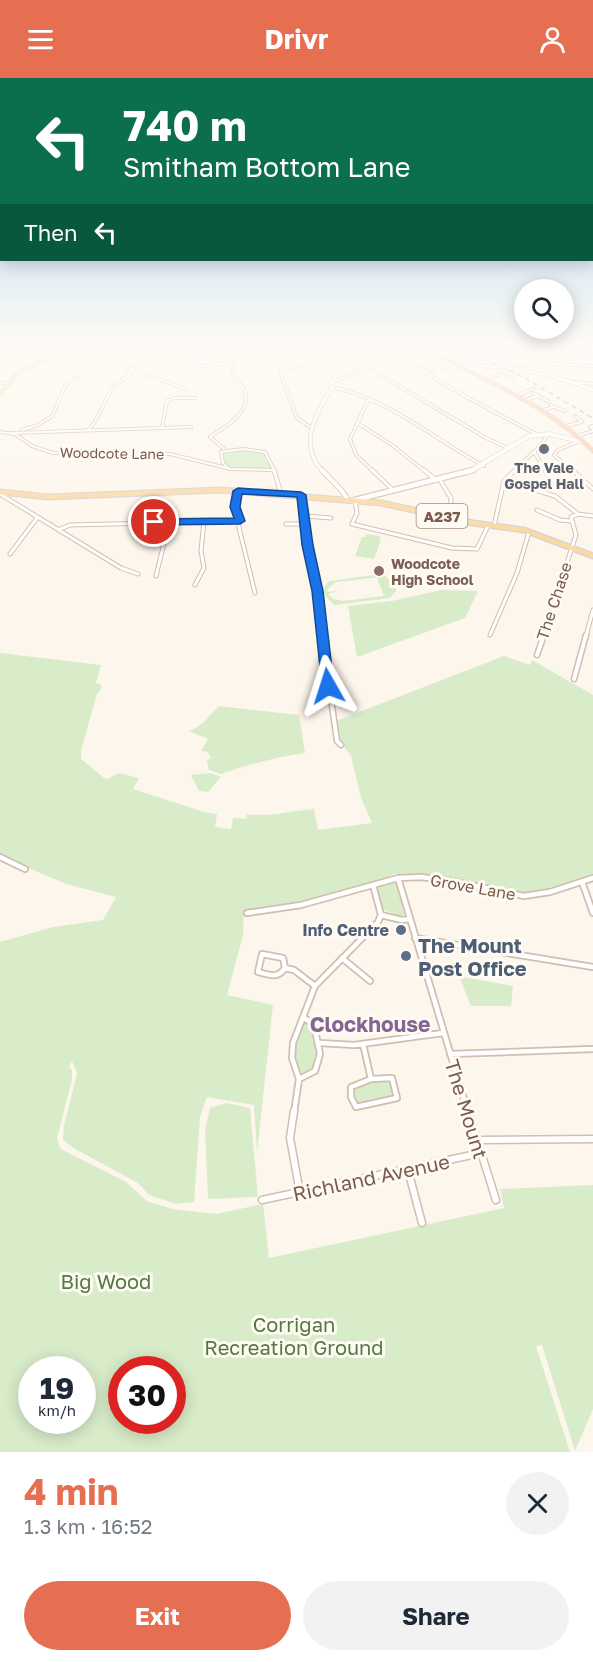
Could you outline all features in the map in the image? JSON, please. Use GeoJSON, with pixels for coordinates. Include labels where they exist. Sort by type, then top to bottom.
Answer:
{"type":"FeatureCollection","features":[{"type":"Feature","properties":{"kind":"highway"},"geometry":{"type":"LineString","coordinates":[[536,406],[566,426],[593,451]]}},
{"type":"Feature","properties":{"kind":"main road"},"geometry":{"type":"LineString","coordinates":[[355,500],[469,472],[484,466],[508,448],[536,434],[581,442]]}},
{"type":"Feature","properties":{"kind":"main road","name":"A237"},"geometry":{"type":"LineString","coordinates":[[0,493],[48,497],[159,491],[238,491],[347,499],[399,506],[488,526],[529,532],[593,556]]}},
{"type":"Feature","properties":{"kind":"street"},"geometry":{"type":"LineString","coordinates":[[9,433],[28,429],[48,419],[58,406]]}},
{"type":"Feature","properties":{"kind":"street"},"geometry":{"type":"LineString","coordinates":[[88,430],[106,406]]}},
{"type":"Feature","properties":{"kind":"street"},"geometry":{"type":"LineString","coordinates":[[162,428],[166,406]]}},
{"type":"Feature","properties":{"kind":"street"},"geometry":{"type":"LineString","coordinates":[[244,406],[239,416],[210,437],[211,440],[223,446],[224,449],[262,450],[266,453],[281,494]]}},
{"type":"Feature","properties":{"kind":"street"},"geometry":{"type":"LineString","coordinates":[[293,406],[297,417],[310,427]]}},
{"type":"Feature","properties":{"kind":"street"},"geometry":{"type":"LineString","coordinates":[[321,406],[310,427],[309,435],[314,462],[344,492],[347,499]]}},
{"type":"Feature","properties":{"kind":"street"},"geometry":{"type":"LineString","coordinates":[[366,406],[359,424],[350,437],[356,455],[394,491]]}},
{"type":"Feature","properties":{"kind":"street"},"geometry":{"type":"LineString","coordinates":[[382,406],[484,466]]}},
{"type":"Feature","properties":{"kind":"street"},"geometry":{"type":"LineString","coordinates":[[435,406],[486,438],[508,448]]}},
{"type":"Feature","properties":{"kind":"street"},"geometry":{"type":"LineString","coordinates":[[485,406],[536,434]]}},
{"type":"Feature","properties":{"kind":"street"},"geometry":{"type":"LineString","coordinates":[[543,410],[554,407],[564,411]]}},
{"type":"Feature","properties":{"kind":"street"},"geometry":{"type":"LineString","coordinates":[[566,426],[582,422],[575,416]]}},
{"type":"Feature","properties":{"kind":"street"},"geometry":{"type":"LineString","coordinates":[[359,424],[412,459],[438,480],[453,498],[454,504],[450,518]]}},
{"type":"Feature","properties":{"kind":"street"},"geometry":{"type":"LineString","coordinates":[[9,433],[192,427]]}},
{"type":"Feature","properties":{"kind":"street"},"geometry":{"type":"LineString","coordinates":[[577,436],[593,429]]}},
{"type":"Feature","properties":{"kind":"street","name":"Woodcote Lane"},"geometry":{"type":"LineString","coordinates":[[0,432],[9,433],[36,448],[54,453],[170,454],[239,471],[274,470]]}},
{"type":"Feature","properties":{"kind":"street"},"geometry":{"type":"LineString","coordinates":[[494,527],[504,481],[547,435]]}},
{"type":"Feature","properties":{"kind":"street"},"geometry":{"type":"LineString","coordinates":[[581,442],[558,450],[554,455],[593,489]]}},
{"type":"Feature","properties":{"kind":"street"},"geometry":{"type":"LineString","coordinates":[[224,449],[221,453],[227,468]]}},
{"type":"Feature","properties":{"kind":"street"},"geometry":{"type":"LineString","coordinates":[[534,451],[548,475]]}},
{"type":"Feature","properties":{"kind":"street"},"geometry":{"type":"LineString","coordinates":[[516,467],[534,472]]}},
{"type":"Feature","properties":{"kind":"street"},"geometry":{"type":"LineString","coordinates":[[504,481],[555,496],[578,513],[593,516]]}},
{"type":"Feature","properties":{"kind":"street"},"geometry":{"type":"LineString","coordinates":[[238,491],[235,507],[240,521],[242,543],[251,567],[255,593]]}},
{"type":"Feature","properties":{"kind":"street"},"geometry":{"type":"LineString","coordinates":[[0,493],[4,498],[37,518],[121,567],[138,574]]}},
{"type":"Feature","properties":{"kind":"street"},"geometry":{"type":"LineString","coordinates":[[4,498],[9,493]]}},
{"type":"Feature","properties":{"kind":"street"},"geometry":{"type":"LineString","coordinates":[[301,495],[317,591],[328,686],[337,741],[340,746]]}},
{"type":"Feature","properties":{"kind":"street"},"geometry":{"type":"LineString","coordinates":[[355,500],[357,513],[352,523],[441,545],[475,550],[488,526]]}},
{"type":"Feature","properties":{"kind":"street"},"geometry":{"type":"LineString","coordinates":[[536,509],[560,520],[571,521],[571,517],[578,513]]}},
{"type":"Feature","properties":{"kind":"street"},"geometry":{"type":"LineString","coordinates":[[305,516],[331,518]]}},
{"type":"Feature","properties":{"kind":"street"},"geometry":{"type":"LineString","coordinates":[[10,554],[37,518]]}},
{"type":"Feature","properties":{"kind":"street"},"geometry":{"type":"LineString","coordinates":[[195,585],[204,568],[201,551],[204,521]]}},
{"type":"Feature","properties":{"kind":"street"},"geometry":{"type":"LineString","coordinates":[[58,530],[70,525],[240,521]]}},
{"type":"Feature","properties":{"kind":"street","name":"The Chase"},"geometry":{"type":"LineString","coordinates":[[537,655],[576,535],[571,521]]}},
{"type":"Feature","properties":{"kind":"street"},"geometry":{"type":"LineString","coordinates":[[156,576],[169,522]]}},
{"type":"Feature","properties":{"kind":"street"},"geometry":{"type":"LineString","coordinates":[[286,525],[305,524]]}},
{"type":"Feature","properties":{"kind":"street"},"geometry":{"type":"LineString","coordinates":[[490,635],[517,573],[529,532]]}},
{"type":"Feature","properties":{"kind":"street"},"geometry":{"type":"LineString","coordinates":[[574,679],[593,610]]}},
{"type":"Feature","properties":{"kind":"street"},"geometry":{"type":"LineString","coordinates":[[0,857],[25,869]]}},
{"type":"Feature","properties":{"kind":"street","name":"Grove Lane"},"geometry":{"type":"LineString","coordinates":[[247,913],[301,905],[398,878],[421,877],[450,881],[524,896],[550,892],[593,878]]}},
{"type":"Feature","properties":{"kind":"street","name":"The Mount"},"geometry":{"type":"LineString","coordinates":[[398,878],[443,1033],[496,1200]]}},
{"type":"Feature","properties":{"kind":"street"},"geometry":{"type":"LineString","coordinates":[[582,882],[593,913]]}},
{"type":"Feature","properties":{"kind":"street"},"geometry":{"type":"LineString","coordinates":[[300,1193],[290,1138],[299,1079],[292,1058],[293,1043],[315,986],[378,922],[381,915],[373,885]]}},
{"type":"Feature","properties":{"kind":"street"},"geometry":{"type":"LineString","coordinates":[[381,915],[410,919]]}},
{"type":"Feature","properties":{"kind":"street"},"geometry":{"type":"LineString","coordinates":[[415,938],[593,967]]}},
{"type":"Feature","properties":{"kind":"street"},"geometry":{"type":"LineString","coordinates":[[265,954],[284,958],[285,968],[281,974],[276,976],[261,973],[257,969],[260,957],[265,954]]}},
{"type":"Feature","properties":{"kind":"street"},"geometry":{"type":"LineString","coordinates":[[342,958],[370,981]]}},
{"type":"Feature","properties":{"kind":"street"},"geometry":{"type":"LineString","coordinates":[[285,968],[294,970],[315,986]]}},
{"type":"Feature","properties":{"kind":"street"},"geometry":{"type":"LineString","coordinates":[[299,1079],[315,1071],[319,1064],[320,1043],[314,1025],[303,1017]]}},
{"type":"Feature","properties":{"kind":"street"},"geometry":{"type":"LineString","coordinates":[[320,1043],[363,1044],[443,1033]]}},
{"type":"Feature","properties":{"kind":"street"},"geometry":{"type":"LineString","coordinates":[[363,1044],[371,1079]]}},
{"type":"Feature","properties":{"kind":"street"},"geometry":{"type":"LineString","coordinates":[[450,1054],[593,1049]]}},
{"type":"Feature","properties":{"kind":"street"},"geometry":{"type":"LineString","coordinates":[[392,1078],[397,1098],[356,1107],[351,1097],[351,1087],[371,1079],[392,1078]]}},
{"type":"Feature","properties":{"kind":"street"},"geometry":{"type":"LineString","coordinates":[[477,1140],[593,1139]]}},
{"type":"Feature","properties":{"kind":"street","name":"Richland Avenue"},"geometry":{"type":"LineString","coordinates":[[262,1200],[480,1153]]}},
{"type":"Feature","properties":{"kind":"street"},"geometry":{"type":"LineString","coordinates":[[408,1170],[422,1224]]}},
{"type":"Feature","properties":{"kind":"green space"},"geometry":{"type":"Polygon","coordinates":[[[229,449],[264,452],[272,468],[231,469],[225,464],[222,453],[229,449]]]}},
{"type":"Feature","properties":{"kind":"green space"},"geometry":{"type":"Polygon","coordinates":[[[366,534],[380,536],[381,540],[374,559],[355,556],[362,537],[366,534]]]}},
{"type":"Feature","properties":{"kind":"green space"},"geometry":{"type":"Polygon","coordinates":[[[383,574],[396,586],[396,591],[390,598],[334,605],[323,593],[329,581],[383,574]],[[377,578],[336,582],[328,588],[327,592],[338,591],[328,594],[333,599],[343,601],[384,596],[377,578]]]}},
{"type":"Feature","properties":{"kind":"green space"},"geometry":{"type":"Polygon","coordinates":[[[441,590],[480,591],[465,618],[357,657],[348,606],[392,601],[441,590]]]}},
{"type":"Feature","properties":{"kind":"green space"},"geometry":{"type":"Polygon","coordinates":[[[0,653],[101,665],[96,683],[102,688],[97,694],[81,750],[81,759],[104,778],[108,779],[118,773],[139,778],[133,789],[217,814],[215,827],[231,829],[233,818],[246,819],[247,814],[272,814],[314,809],[318,830],[372,823],[361,798],[351,756],[339,740],[336,721],[504,656],[530,665],[532,660],[593,695],[593,876],[528,894],[433,876],[399,876],[397,873],[388,876],[389,878],[300,902],[244,910],[243,935],[227,995],[273,1005],[257,1153],[254,1105],[207,1097],[200,1117],[194,1202],[176,1204],[149,1195],[138,1183],[75,1149],[63,1140],[64,1125],[77,1074],[72,1061],[69,1067],[72,1070],[72,1080],[57,1138],[60,1148],[126,1182],[147,1201],[172,1209],[216,1214],[263,1204],[269,1258],[504,1208],[500,1189],[593,1185],[593,1409],[575,1451],[542,1345],[536,1346],[570,1452],[0,1452],[0,942],[53,927],[103,920],[116,897],[66,884],[0,856],[0,653]]]}},
{"type":"Feature","properties":{"kind":"green space"},"geometry":{"type":"Polygon","coordinates":[[[219,706],[299,715],[305,753],[284,756],[235,770],[256,762],[221,774],[209,770],[207,760],[211,758],[208,752],[201,751],[208,739],[189,731],[203,723],[219,706]]]}},
{"type":"Feature","properties":{"kind":"green space"},"geometry":{"type":"Polygon","coordinates":[[[210,773],[221,777],[208,792],[199,791],[191,775],[210,773]]]}},
{"type":"Feature","properties":{"kind":"green space"},"geometry":{"type":"Polygon","coordinates":[[[396,882],[404,914],[400,917],[383,909],[376,887],[396,882]]]}},
{"type":"Feature","properties":{"kind":"green space"},"geometry":{"type":"Polygon","coordinates":[[[459,976],[513,986],[511,1006],[471,1006],[459,976]]]}},
{"type":"Feature","properties":{"kind":"green space"},"geometry":{"type":"Polygon","coordinates":[[[305,1023],[312,1026],[318,1054],[312,1069],[304,1074],[296,1063],[295,1049],[301,1028],[305,1023]]]}},
{"type":"Feature","properties":{"kind":"green space"},"geometry":{"type":"Polygon","coordinates":[[[388,1078],[391,1080],[395,1096],[392,1099],[357,1105],[352,1097],[352,1087],[388,1078]]]}},
{"type":"Feature","properties":{"kind":"green space"},"geometry":{"type":"Polygon","coordinates":[[[227,1103],[250,1108],[258,1197],[208,1199],[205,1130],[210,1108],[227,1103]]]}},
{"type":"Feature","properties":{"kind":"railway"},"geometry":{"type":"LineString","coordinates":[[573,406],[593,418]]}},
{"type":"Feature","properties":{"kind":"place","name":"The Vale Gospel Hall"},"geometry":{"type":"Point","coordinates":[544,449]}},
{"type":"Feature","properties":{"kind":"place","name":"Woodcote High School"},"geometry":{"type":"Point","coordinates":[379,571]}},
{"type":"Feature","properties":{"kind":"place","name":"Info Centre"},"geometry":{"type":"Point","coordinates":[401,930]}},
{"type":"Feature","properties":{"kind":"place","name":"The Mount Post Office"},"geometry":{"type":"Point","coordinates":[406,956]}},
{"type":"Feature","properties":{"kind":"district","name":"Clockhouse"},"geometry":{"type":"Point","coordinates":[370,1024]}},
{"type":"Feature","properties":{"kind":"route"},"geometry":{"type":"LineString","coordinates":[[154,522],[240,521],[235,507],[238,491],[301,495],[317,591],[328,686]]}},
{"type":"Feature","properties":{"kind":"park label","name":"Big Wood"},"geometry":{"type":"Point","coordinates":[106,1281]}},
{"type":"Feature","properties":{"kind":"park label","name":"Corrigan Recreation Ground"},"geometry":{"type":"Point","coordinates":[294,1336]}}]}
